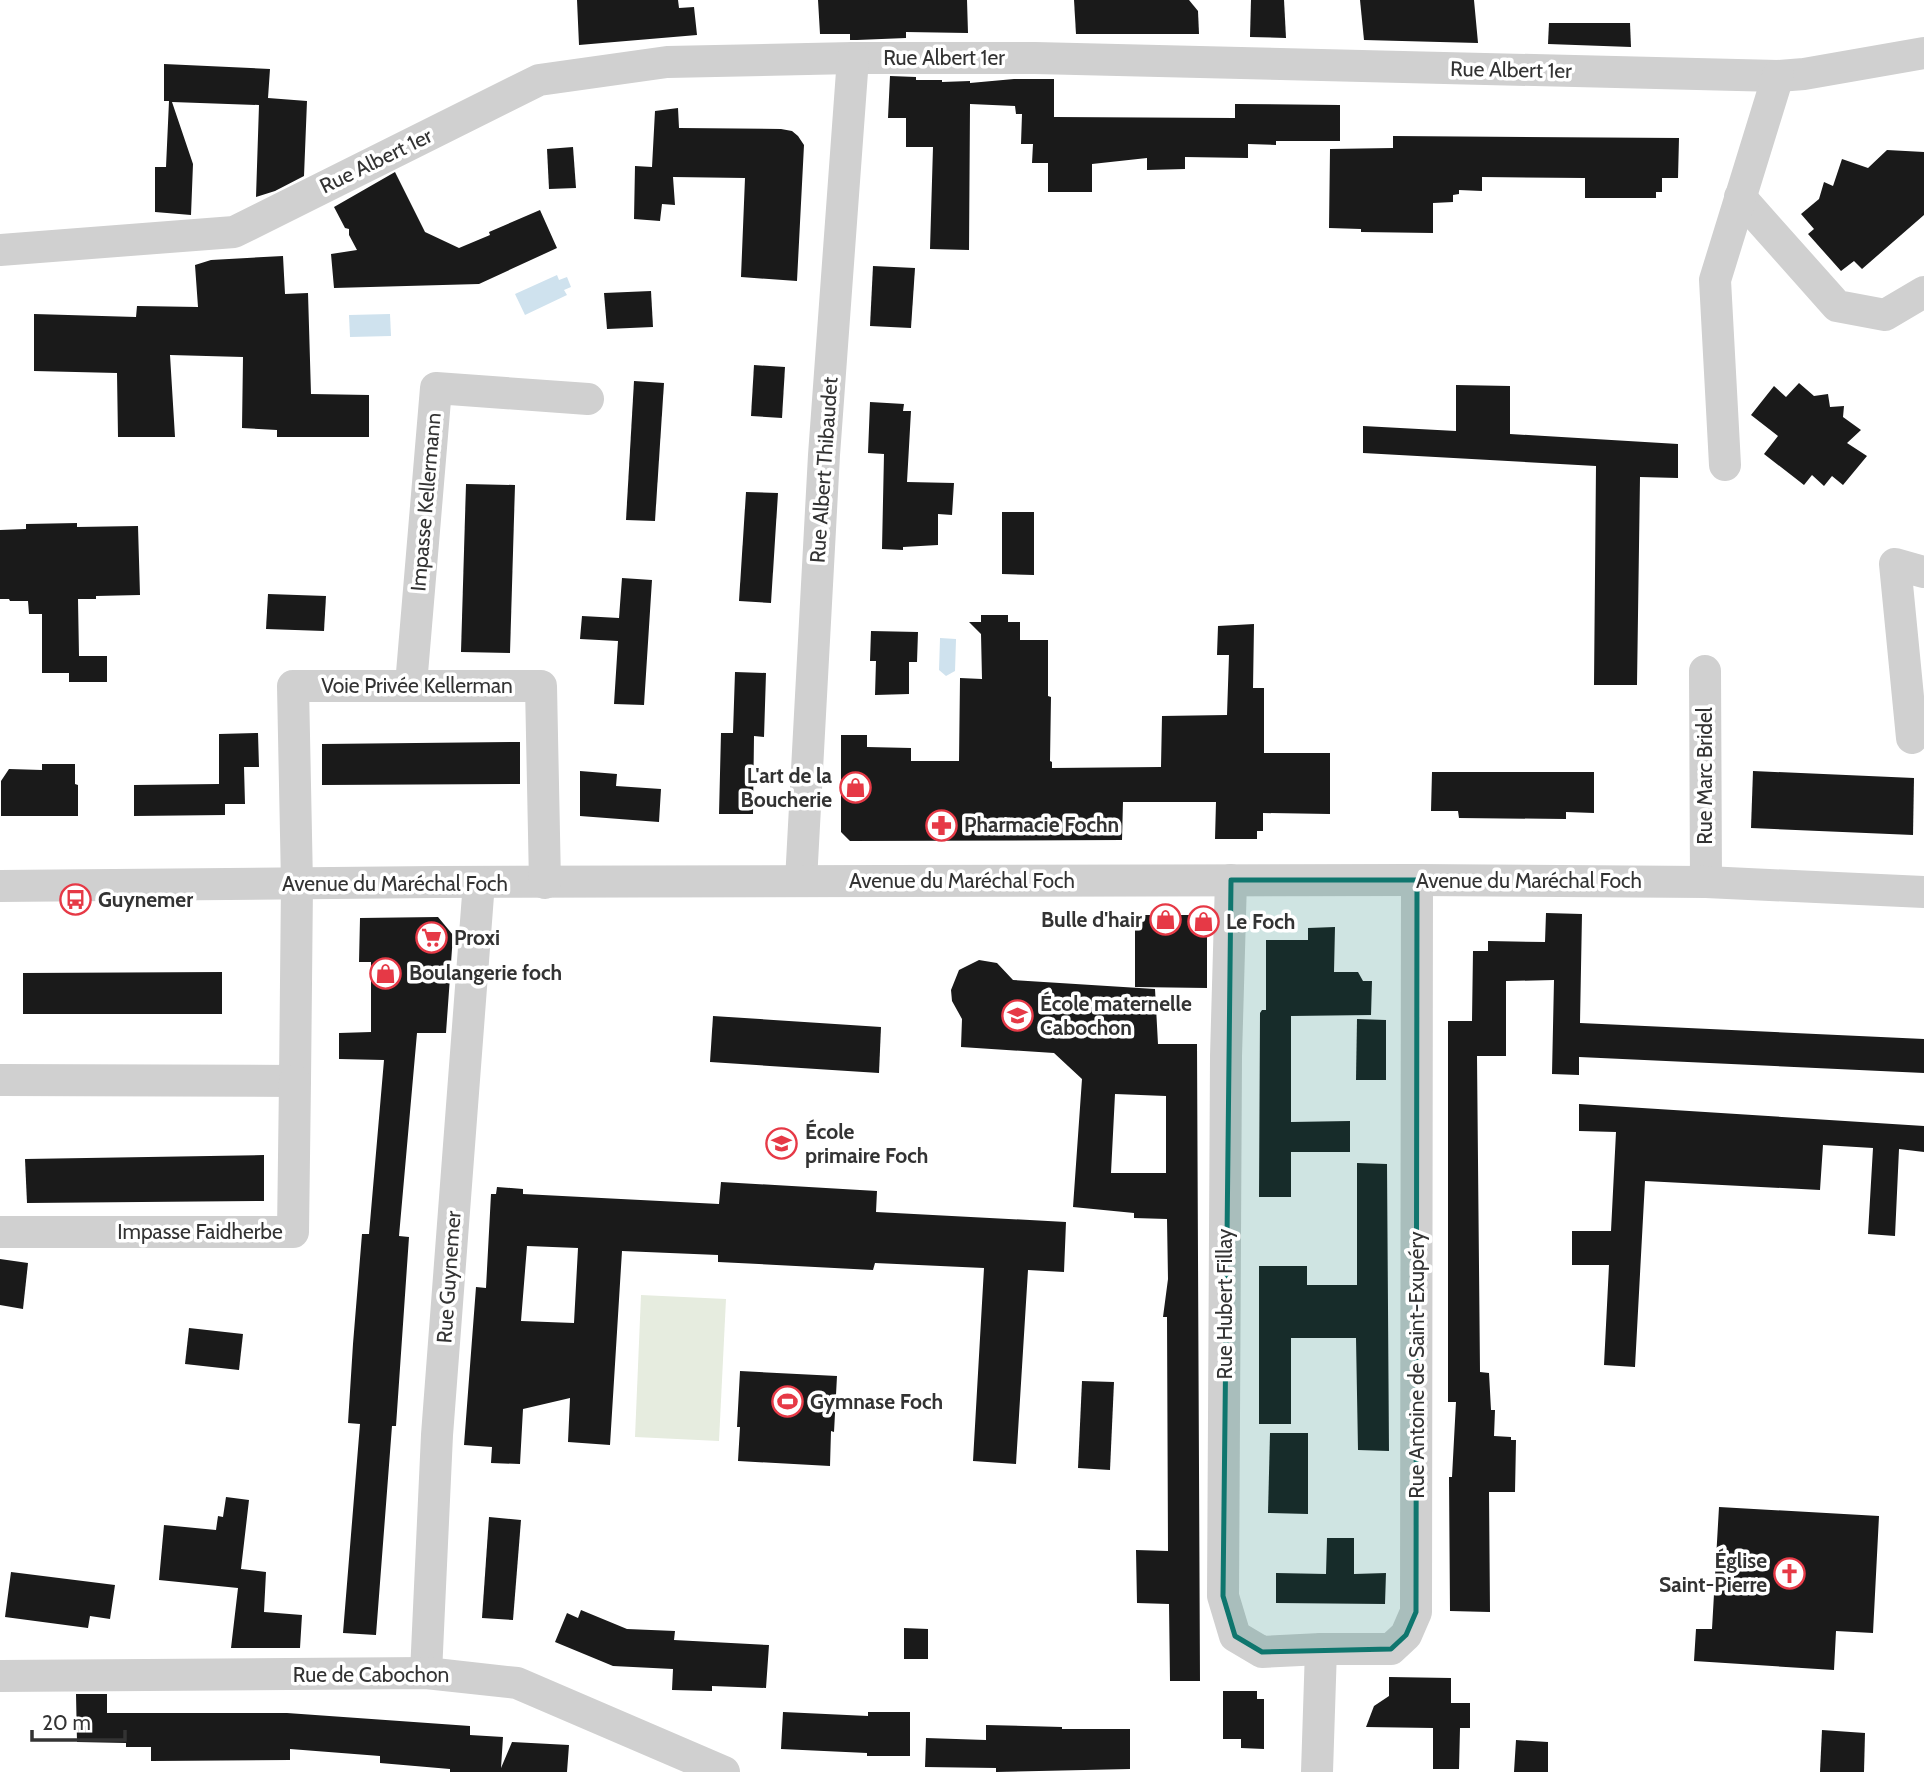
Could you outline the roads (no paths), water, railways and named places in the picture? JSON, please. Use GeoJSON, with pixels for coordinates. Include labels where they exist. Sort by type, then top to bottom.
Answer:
{"type":"FeatureCollection","features":[{"type":"Feature","properties":{"kind":"street","name":"Rue Albert 1er"},"geometry":{"type":"LineString","coordinates":[[0,250],[234,232],[539,80],[667,62],[1035,58],[1778,76],[1924,54]]}},
{"type":"Feature","properties":{"kind":"street","name":"Rue Albert Thibaudet"},"geometry":{"type":"LineString","coordinates":[[801,881],[824,455],[853,58]]}},
{"type":"Feature","properties":{"kind":"street"},"geometry":{"type":"LineString","coordinates":[[1725,465],[1714,280],[1778,76]]}},
{"type":"Feature","properties":{"kind":"street"},"geometry":{"type":"LineString","coordinates":[[1740,197],[1837,306],[1885,315],[1924,292]]}},
{"type":"Feature","properties":{"kind":"street","name":"Impasse Kellermann"},"geometry":{"type":"LineString","coordinates":[[411,685],[436,388],[588,399]]}},
{"type":"Feature","properties":{"kind":"street"},"geometry":{"type":"LineString","coordinates":[[1912,738],[1895,564],[1924,572]]}},
{"type":"Feature","properties":{"kind":"street","name":"Rue Marc Bridel"},"geometry":{"type":"LineString","coordinates":[[1705,671],[1706,882]]}},
{"type":"Feature","properties":{"kind":"street","name":"Voie Privée Kellerman"},"geometry":{"type":"LineString","coordinates":[[296,884],[293,686],[411,685],[541,686],[545,883]]}},
{"type":"Feature","properties":{"kind":"street","name":"Rue Hubert Fillay"},"geometry":{"type":"LineString","coordinates":[[1231,880],[1226,1056],[1223,1596],[1235,1636],[1262,1652],[1321,1649]]}},
{"type":"Feature","properties":{"kind":"street","name":"Avenue du Maréchal Foch"},"geometry":{"type":"LineString","coordinates":[[0,886],[1417,880],[1706,882],[1924,892]]}},
{"type":"Feature","properties":{"kind":"street","name":"Rue Antoine de Saint-Exupéry"},"geometry":{"type":"LineString","coordinates":[[1321,1649],[1391,1648],[1406,1635],[1416,1612],[1417,880]]}},
{"type":"Feature","properties":{"kind":"street","name":"Rue Guynemer"},"geometry":{"type":"LineString","coordinates":[[426,1673],[437,1435],[479,883]]}},
{"type":"Feature","properties":{"kind":"street","name":"Impasse Faidherbe"},"geometry":{"type":"LineString","coordinates":[[0,1232],[293,1232],[296,884]]}},
{"type":"Feature","properties":{"kind":"street"},"geometry":{"type":"LineString","coordinates":[[0,1080],[295,1081]]}},
{"type":"Feature","properties":{"kind":"street"},"geometry":{"type":"LineString","coordinates":[[1317,1772],[1321,1649]]}},
{"type":"Feature","properties":{"kind":"street","name":"Rue de Cabochon"},"geometry":{"type":"LineString","coordinates":[[0,1676],[426,1673],[516,1683],[724,1772]]}},
{"type":"Feature","properties":{"kind":"water"},"geometry":{"type":"Polygon","coordinates":[[[557,275],[559,280],[567,277],[571,287],[564,290],[567,295],[525,315],[515,294],[557,275]]]}},
{"type":"Feature","properties":{"kind":"water"},"geometry":{"type":"Polygon","coordinates":[[[390,314],[391,336],[350,337],[349,315],[390,314]]]}},
{"type":"Feature","properties":{"kind":"water"},"geometry":{"type":"Polygon","coordinates":[[[940,638],[956,639],[955,671],[946,676],[939,670],[940,638]]]}},
{"type":"Feature","properties":{"kind":"place","name":"L'art de la Boucherie"},"geometry":{"type":"Point","coordinates":[855,788]}},
{"type":"Feature","properties":{"kind":"place","name":"Pharmacie Fochn"},"geometry":{"type":"Point","coordinates":[941,825]}},
{"type":"Feature","properties":{"kind":"place","name":"Guynemer"},"geometry":{"type":"Point","coordinates":[75,900]}},
{"type":"Feature","properties":{"kind":"place","name":"Bulle d'hair"},"geometry":{"type":"Point","coordinates":[1165,920]}},
{"type":"Feature","properties":{"kind":"place","name":"Le Foch"},"geometry":{"type":"Point","coordinates":[1203,922]}},
{"type":"Feature","properties":{"kind":"place","name":"Proxi"},"geometry":{"type":"Point","coordinates":[431,938]}},
{"type":"Feature","properties":{"kind":"place","name":"Boulangerie foch"},"geometry":{"type":"Point","coordinates":[386,973]}},
{"type":"Feature","properties":{"kind":"place","name":"École maternelle Cabochon"},"geometry":{"type":"Point","coordinates":[1017,1016]}},
{"type":"Feature","properties":{"kind":"place","name":"École primaire Foch"},"geometry":{"type":"Point","coordinates":[782,1144]}},
{"type":"Feature","properties":{"kind":"place","name":"Gymnase Foch"},"geometry":{"type":"Point","coordinates":[787,1402]}},
{"type":"Feature","properties":{"kind":"place","name":"Église Saint-Pierre"},"geometry":{"type":"Point","coordinates":[1790,1573]}}]}
